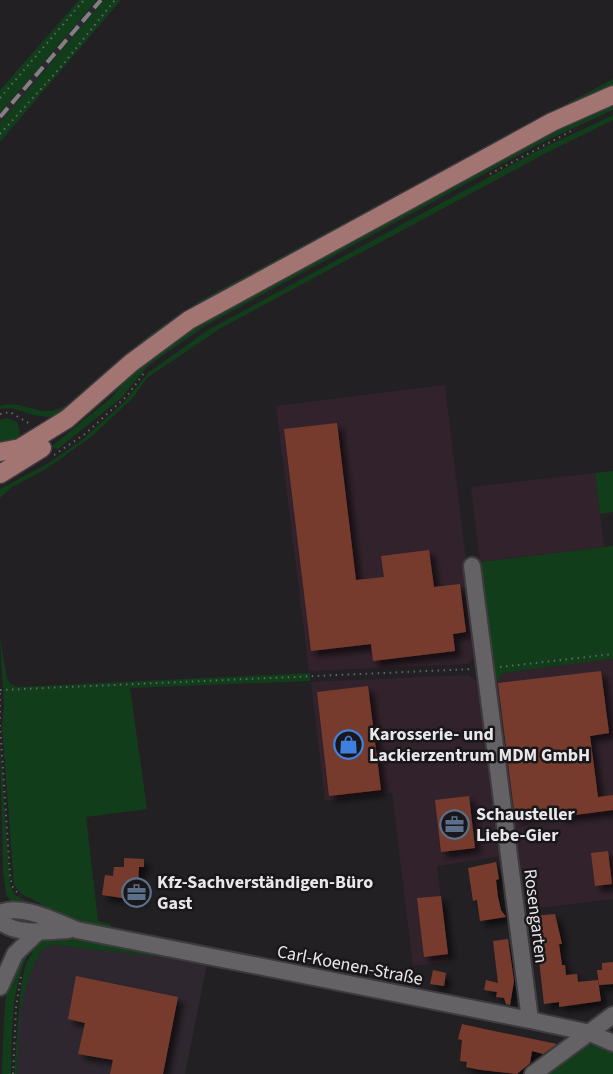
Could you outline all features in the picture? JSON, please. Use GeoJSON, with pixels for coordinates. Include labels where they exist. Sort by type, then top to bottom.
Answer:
{"type":"FeatureCollection","features":[{"type":"Feature","properties":{"kind":"main road"},"geometry":{"type":"LineString","coordinates":[[0,452],[20,448],[41,437],[67,419],[170,332],[211,307],[552,122],[613,95]]}},
{"type":"Feature","properties":{"kind":"main road"},"geometry":{"type":"LineString","coordinates":[[0,474],[50,443],[88,414],[118,387],[125,369]]}},
{"type":"Feature","properties":{"kind":"main road"},"geometry":{"type":"LineString","coordinates":[[0,462],[15,455],[20,448]]}},
{"type":"Feature","properties":{"kind":"street","name":"Rosengarten"},"geometry":{"type":"LineString","coordinates":[[472,566],[530,1020]]}},
{"type":"Feature","properties":{"kind":"street","name":"Carl-Koenen-Straße"},"geometry":{"type":"LineString","coordinates":[[0,913],[8,910],[21,911],[77,930],[530,1020],[590,1034],[613,1043]]}},
{"type":"Feature","properties":{"kind":"street","name":"Carl-Koenen-Straße"},"geometry":{"type":"LineString","coordinates":[[0,921],[5,926],[39,931],[77,930]]}},
{"type":"Feature","properties":{"kind":"street"},"geometry":{"type":"LineString","coordinates":[[0,987],[15,954],[39,931]]}},
{"type":"Feature","properties":{"kind":"street"},"geometry":{"type":"LineString","coordinates":[[533,1074],[613,1015]]}},
{"type":"Feature","properties":{"kind":"path"},"geometry":{"type":"LineString","coordinates":[[0,98],[84,0]]}},
{"type":"Feature","properties":{"kind":"path"},"geometry":{"type":"LineString","coordinates":[[0,134],[60,68],[115,0]]}},
{"type":"Feature","properties":{"kind":"path"},"geometry":{"type":"LineString","coordinates":[[484,177],[583,125]]}},
{"type":"Feature","properties":{"kind":"path"},"geometry":{"type":"LineString","coordinates":[[64,449],[127,396],[145,372]]}},
{"type":"Feature","properties":{"kind":"path"},"geometry":{"type":"LineString","coordinates":[[0,414],[10,412],[18,416],[41,437]]}},
{"type":"Feature","properties":{"kind":"path"},"geometry":{"type":"LineString","coordinates":[[25,898],[15,892],[10,879],[0,692],[486,668],[613,654]]}},
{"type":"Feature","properties":{"kind":"path"},"geometry":{"type":"LineString","coordinates":[[13,1074],[15,1008],[22,971]]}},
{"type":"Feature","properties":{"kind":"shaded area"},"geometry":{"type":"Polygon","coordinates":[[[97,0],[104,0],[0,123],[0,113],[97,0]]]}},
{"type":"Feature","properties":{"kind":"shaded area"},"geometry":{"type":"Polygon","coordinates":[[[445,385],[477,654],[468,664],[309,671],[276,406],[445,385]]]}},
{"type":"Feature","properties":{"kind":"shaded area"},"geometry":{"type":"Polygon","coordinates":[[[595,473],[604,547],[480,562],[471,487],[595,473]]]}},
{"type":"Feature","properties":{"kind":"shaded area"},"geometry":{"type":"Polygon","coordinates":[[[613,659],[613,899],[523,910],[494,684],[503,673],[613,659]]]}},
{"type":"Feature","properties":{"kind":"shaded area"},"geometry":{"type":"Polygon","coordinates":[[[469,675],[481,685],[502,856],[437,866],[449,962],[413,966],[392,793],[325,801],[311,682],[469,675]]]}},
{"type":"Feature","properties":{"kind":"shaded area"},"geometry":{"type":"Polygon","coordinates":[[[54,945],[168,957],[207,964],[185,1074],[17,1074],[19,1015],[29,972],[42,949],[54,945]]]}},
{"type":"Feature","properties":{"kind":"green space"},"geometry":{"type":"Polygon","coordinates":[[[79,0],[97,0],[0,113],[0,90],[79,0]]]}},
{"type":"Feature","properties":{"kind":"green space"},"geometry":{"type":"Polygon","coordinates":[[[104,0],[121,0],[0,142],[0,123],[104,0]]]}},
{"type":"Feature","properties":{"kind":"green space"},"geometry":{"type":"Polygon","coordinates":[[[613,79],[613,88],[219,295],[58,418],[33,415],[12,408],[0,409],[0,406],[7,404],[51,411],[67,405],[84,394],[142,341],[205,298],[613,79]]]}},
{"type":"Feature","properties":{"kind":"green space"},"geometry":{"type":"Polygon","coordinates":[[[613,102],[613,110],[543,142],[205,326],[148,366],[121,398],[58,449],[51,447],[112,397],[132,372],[196,324],[541,135],[613,102]]]}},
{"type":"Feature","properties":{"kind":"green space"},"geometry":{"type":"Polygon","coordinates":[[[613,115],[613,120],[546,153],[221,328],[147,378],[133,398],[91,437],[46,469],[12,487],[0,498],[0,489],[47,464],[82,440],[125,401],[149,372],[208,330],[537,151],[613,115]]]}},
{"type":"Feature","properties":{"kind":"green space"},"geometry":{"type":"Polygon","coordinates":[[[7,418],[17,422],[20,432],[18,440],[0,449],[0,420],[7,418]]]}},
{"type":"Feature","properties":{"kind":"green space"},"geometry":{"type":"Polygon","coordinates":[[[613,471],[613,512],[600,514],[595,473],[613,471]]]}},
{"type":"Feature","properties":{"kind":"green space"},"geometry":{"type":"Polygon","coordinates":[[[613,546],[613,659],[503,673],[494,684],[480,562],[613,546]]]}},
{"type":"Feature","properties":{"kind":"green space"},"geometry":{"type":"Polygon","coordinates":[[[0,639],[7,678],[10,684],[18,687],[310,673],[310,681],[130,688],[147,809],[86,817],[98,921],[111,924],[110,930],[62,918],[43,909],[40,903],[21,894],[14,885],[2,726],[4,707],[0,639]]]}},
{"type":"Feature","properties":{"kind":"green space"},"geometry":{"type":"Polygon","coordinates":[[[0,742],[10,885],[15,895],[37,906],[13,903],[6,895],[3,870],[0,742]]]}},
{"type":"Feature","properties":{"kind":"green space"},"geometry":{"type":"Polygon","coordinates":[[[60,937],[174,955],[181,959],[54,945],[42,949],[28,979],[24,994],[19,1025],[17,1074],[14,1074],[21,985],[26,964],[39,940],[60,937]]]}},
{"type":"Feature","properties":{"kind":"green space"},"geometry":{"type":"Polygon","coordinates":[[[31,948],[19,978],[16,994],[12,1026],[11,1074],[2,1074],[4,1018],[10,974],[19,958],[31,948]]]}},
{"type":"Feature","properties":{"kind":"green space"},"geometry":{"type":"Polygon","coordinates":[[[586,1043],[613,1053],[613,1074],[541,1074],[586,1043]]]}},
{"type":"Feature","properties":{"kind":"building"},"geometry":{"type":"Polygon","coordinates":[[[337,423],[356,580],[384,577],[381,556],[429,550],[434,587],[460,584],[466,632],[453,634],[455,651],[373,661],[371,644],[311,651],[284,429],[337,423]]]}},
{"type":"Feature","properties":{"kind":"building"},"geometry":{"type":"Polygon","coordinates":[[[601,671],[609,733],[590,736],[598,797],[613,795],[613,810],[560,817],[559,812],[515,818],[498,683],[601,671]]]}},
{"type":"Feature","properties":{"kind":"building"},"geometry":{"type":"Polygon","coordinates":[[[368,686],[381,790],[329,796],[317,692],[368,686]]]}},
{"type":"Feature","properties":{"kind":"building","name":"Schausteller Liebe-Gier"},"geometry":{"type":"Polygon","coordinates":[[[469,796],[475,848],[441,852],[435,800],[469,796]]]}},
{"type":"Feature","properties":{"kind":"building"},"geometry":{"type":"Polygon","coordinates":[[[608,851],[612,884],[595,886],[591,853],[608,851]]]}},
{"type":"Feature","properties":{"kind":"building"},"geometry":{"type":"Polygon","coordinates":[[[124,858],[144,859],[144,867],[139,867],[138,885],[144,886],[142,901],[102,895],[105,875],[113,876],[114,867],[124,867],[124,858]]]}},
{"type":"Feature","properties":{"kind":"building"},"geometry":{"type":"Polygon","coordinates":[[[496,862],[499,879],[496,880],[498,897],[501,910],[506,917],[480,921],[477,900],[473,901],[468,868],[496,862]]]}},
{"type":"Feature","properties":{"kind":"building"},"geometry":{"type":"Polygon","coordinates":[[[441,896],[448,954],[424,957],[417,898],[441,896]]]}},
{"type":"Feature","properties":{"kind":"building"},"geometry":{"type":"Polygon","coordinates":[[[555,914],[562,944],[559,944],[562,965],[565,965],[566,975],[577,974],[578,982],[598,980],[601,1001],[559,1007],[559,1002],[544,1004],[534,916],[555,914]]]}},
{"type":"Feature","properties":{"kind":"building"},"geometry":{"type":"Polygon","coordinates":[[[508,939],[514,981],[510,1005],[506,1004],[504,998],[496,997],[497,992],[484,990],[486,980],[498,983],[493,941],[508,939]]]}},
{"type":"Feature","properties":{"kind":"building"},"geometry":{"type":"Polygon","coordinates":[[[613,962],[613,984],[599,985],[597,970],[602,970],[602,963],[613,962]]]}},
{"type":"Feature","properties":{"kind":"building"},"geometry":{"type":"Polygon","coordinates":[[[433,970],[446,973],[444,986],[430,984],[433,970]]]}},
{"type":"Feature","properties":{"kind":"building"},"geometry":{"type":"Polygon","coordinates":[[[76,976],[178,997],[163,1074],[110,1074],[113,1060],[78,1054],[85,1023],[68,1019],[76,976]]]}},
{"type":"Feature","properties":{"kind":"building"},"geometry":{"type":"Polygon","coordinates":[[[462,1024],[557,1044],[543,1054],[532,1051],[530,1063],[517,1074],[466,1067],[467,1062],[460,1061],[462,1040],[458,1039],[462,1024]]]}},
{"type":"Feature","properties":{"kind":"railway"},"geometry":{"type":"LineString","coordinates":[[0,117],[101,0]]}},
{"type":"Feature","properties":{"kind":"place","name":"Karosserie- und Lackierzentrum MDM GmbH"},"geometry":{"type":"Point","coordinates":[348,744]}},
{"type":"Feature","properties":{"kind":"place","name":"Schausteller Liebe-Gier"},"geometry":{"type":"Point","coordinates":[455,824]}},
{"type":"Feature","properties":{"kind":"place","name":"Kfz-Sachverständigen-Büro Gast"},"geometry":{"type":"Point","coordinates":[136,892]}}]}
